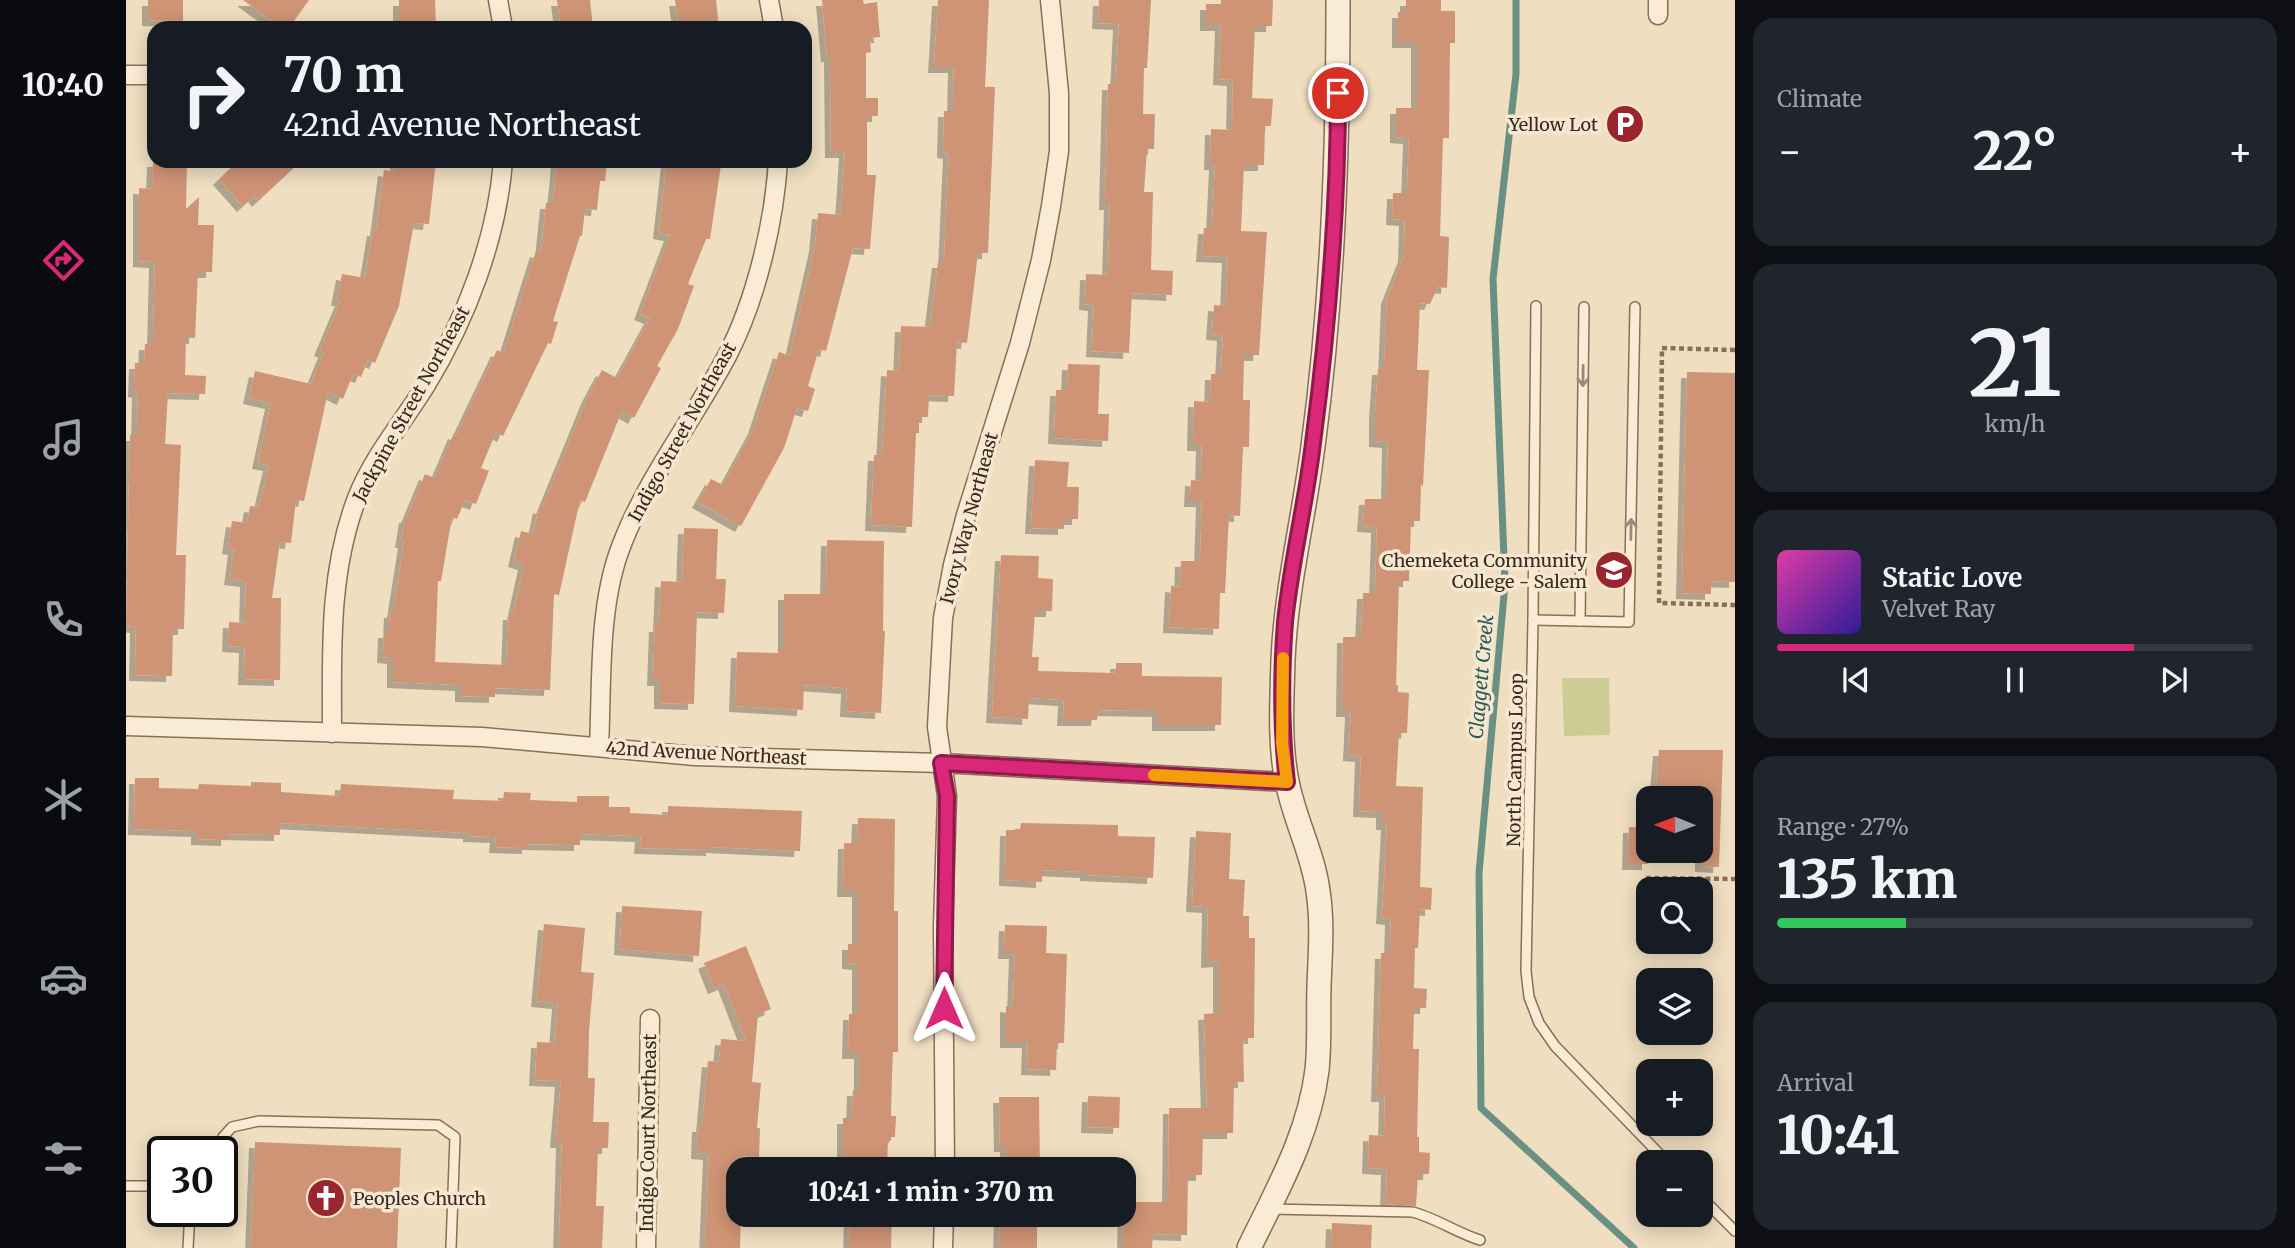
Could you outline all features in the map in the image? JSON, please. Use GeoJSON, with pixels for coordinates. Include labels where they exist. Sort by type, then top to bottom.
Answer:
{"type":"FeatureCollection","features":[{"type":"Feature","properties":{"kind":"street"},"geometry":{"type":"LineString","coordinates":[[498,0],[502,21]]}},
{"type":"Feature","properties":{"kind":"street"},"geometry":{"type":"LineString","coordinates":[[769,0],[773,21]]}},
{"type":"Feature","properties":{"kind":"street","name":"Ivory Way Northeast"},"geometry":{"type":"LineString","coordinates":[[945,1157],[943,927],[947,796],[937,727],[943,618],[953,565],[1041,260],[1059,151],[1059,93],[1050,0]]}},
{"type":"Feature","properties":{"kind":"street"},"geometry":{"type":"LineString","coordinates":[[1250,1248],[1299,1144],[1311,1105],[1317,1068],[1321,942],[1319,896],[1314,867],[1287,782],[1282,743],[1285,620],[1313,446],[1329,290],[1338,116],[1338,0]]}},
{"type":"Feature","properties":{"kind":"street"},"geometry":{"type":"LineString","coordinates":[[126,75],[147,75]]}},
{"type":"Feature","properties":{"kind":"street","name":"Jackpine Street Northeast"},"geometry":{"type":"LineString","coordinates":[[332,733],[332,620],[344,538],[358,496],[377,459],[427,383],[455,331],[469,298],[494,217],[502,168]]}},
{"type":"Feature","properties":{"kind":"street","name":"Indigo Street Northeast"},"geometry":{"type":"LineString","coordinates":[[599,747],[606,605],[618,554],[635,513],[728,355],[747,309],[765,247],[777,168]]}},
{"type":"Feature","properties":{"kind":"street","name":"42nd Avenue Northeast"},"geometry":{"type":"LineString","coordinates":[[126,726],[482,737],[695,756],[941,763],[1287,782]]}},
{"type":"Feature","properties":{"kind":"street","name":"Indigo Court Northeast"},"geometry":{"type":"LineString","coordinates":[[646,1248],[650,1019]]}},
{"type":"Feature","properties":{"kind":"street"},"geometry":{"type":"LineString","coordinates":[[943,1248],[944,1227]]}},
{"type":"Feature","properties":{"kind":"lane","name":"North Campus Loop"},"geometry":{"type":"LineString","coordinates":[[1536,306],[1526,971],[1529,997],[1539,1023],[1555,1046],[1655,1150]]}},
{"type":"Feature","properties":{"kind":"lane"},"geometry":{"type":"LineString","coordinates":[[1580,621],[1584,307]]}},
{"type":"Feature","properties":{"kind":"lane"},"geometry":{"type":"LineString","coordinates":[[1533,620],[1629,622],[1634,307]]}},
{"type":"Feature","properties":{"kind":"lane"},"geometry":{"type":"LineString","coordinates":[[227,1136],[232,1127],[259,1121],[438,1125],[455,1137],[451,1248]]}},
{"type":"Feature","properties":{"kind":"lane"},"geometry":{"type":"LineString","coordinates":[[126,1185],[147,1186]]}},
{"type":"Feature","properties":{"kind":"lane"},"geometry":{"type":"LineString","coordinates":[[1269,1209],[1412,1212],[1480,1240]]}},
{"type":"Feature","properties":{"kind":"lane"},"geometry":{"type":"LineString","coordinates":[[1713,1209],[1735,1231]]}},
{"type":"Feature","properties":{"kind":"lane"},"geometry":{"type":"LineString","coordinates":[[188,1248],[189,1227]]}},
{"type":"Feature","properties":{"kind":"path"},"geometry":{"type":"LineString","coordinates":[[1735,349],[1662,348],[1659,603],[1735,605]]}},
{"type":"Feature","properties":{"kind":"path"},"geometry":{"type":"LineString","coordinates":[[1713,879],[1735,879]]}},
{"type":"Feature","properties":{"kind":"green space"},"geometry":{"type":"Polygon","coordinates":[[[1562,678],[1609,678],[1610,735],[1564,736],[1562,678]]]}},
{"type":"Feature","properties":{"kind":"building"},"geometry":{"type":"Polygon","coordinates":[[[148,0],[183,0],[183,21],[148,20],[148,0]]]}},
{"type":"Feature","properties":{"kind":"building"},"geometry":{"type":"Polygon","coordinates":[[[243,0],[309,0],[294,21],[272,21],[243,0]]]}},
{"type":"Feature","properties":{"kind":"building"},"geometry":{"type":"Polygon","coordinates":[[[399,0],[435,0],[436,21],[399,21],[399,0]]]}},
{"type":"Feature","properties":{"kind":"building"},"geometry":{"type":"Polygon","coordinates":[[[557,0],[590,0],[592,21],[560,21],[557,0]]]}},
{"type":"Feature","properties":{"kind":"building"},"geometry":{"type":"Polygon","coordinates":[[[675,0],[716,0],[718,21],[678,21],[675,0]]]}},
{"type":"Feature","properties":{"kind":"building"},"geometry":{"type":"Polygon","coordinates":[[[822,0],[863,0],[864,4],[877,2],[880,37],[870,38],[871,52],[866,53],[866,98],[878,98],[878,116],[867,116],[867,175],[876,175],[870,249],[853,248],[826,351],[819,349],[808,386],[815,389],[808,411],[797,408],[784,448],[741,526],[698,502],[711,479],[723,485],[754,428],[779,352],[790,356],[815,246],[818,213],[841,215],[845,152],[831,152],[830,56],[827,56],[822,0]]]}},
{"type":"Feature","properties":{"kind":"building"},"geometry":{"type":"Polygon","coordinates":[[[938,0],[989,0],[985,87],[995,87],[988,253],[978,253],[967,343],[957,342],[954,396],[929,395],[928,417],[919,417],[912,527],[871,525],[874,455],[882,455],[887,370],[899,371],[901,326],[930,327],[938,262],[944,262],[949,153],[943,152],[944,111],[953,111],[954,67],[934,67],[938,0]]]}},
{"type":"Feature","properties":{"kind":"building"},"geometry":{"type":"Polygon","coordinates":[[[1099,0],[1151,0],[1147,68],[1144,68],[1143,114],[1155,114],[1154,149],[1147,149],[1144,192],[1153,192],[1151,270],[1173,271],[1172,295],[1132,293],[1129,353],[1092,351],[1094,305],[1085,304],[1086,274],[1108,275],[1110,204],[1105,204],[1108,84],[1116,84],[1119,24],[1098,23],[1099,0]]]}},
{"type":"Feature","properties":{"kind":"building"},"geometry":{"type":"Polygon","coordinates":[[[1221,0],[1273,0],[1272,26],[1255,26],[1252,98],[1273,99],[1271,126],[1265,126],[1264,165],[1244,165],[1241,231],[1267,232],[1259,355],[1244,355],[1243,400],[1250,400],[1249,447],[1243,447],[1240,516],[1229,515],[1225,593],[1220,593],[1219,629],[1169,627],[1171,586],[1180,587],[1181,561],[1200,561],[1202,501],[1190,501],[1191,480],[1201,481],[1202,445],[1193,445],[1194,401],[1210,402],[1211,374],[1221,374],[1223,335],[1212,334],[1214,305],[1226,306],[1228,257],[1202,256],[1204,228],[1212,228],[1215,164],[1210,164],[1211,129],[1232,130],[1233,80],[1219,79],[1221,25],[1206,25],[1206,4],[1221,4],[1221,0]]]}},
{"type":"Feature","properties":{"kind":"building"},"geometry":{"type":"Polygon","coordinates":[[[1406,0],[1441,0],[1441,11],[1455,11],[1455,43],[1450,43],[1449,138],[1443,138],[1440,236],[1449,237],[1447,288],[1438,287],[1430,304],[1420,303],[1417,370],[1429,370],[1423,486],[1421,485],[1420,521],[1411,521],[1409,581],[1399,581],[1396,685],[1398,692],[1409,693],[1407,733],[1399,733],[1396,786],[1423,787],[1420,887],[1432,888],[1431,910],[1420,909],[1418,948],[1415,948],[1414,988],[1427,989],[1426,1008],[1414,1008],[1413,1049],[1419,1049],[1417,1137],[1419,1152],[1430,1153],[1429,1174],[1418,1174],[1416,1206],[1386,1204],[1387,1169],[1368,1168],[1369,1135],[1384,1136],[1385,1096],[1377,1096],[1381,953],[1390,953],[1391,919],[1382,918],[1387,824],[1382,824],[1382,812],[1359,811],[1361,756],[1349,755],[1351,711],[1342,711],[1343,637],[1361,637],[1363,593],[1375,593],[1377,527],[1363,526],[1365,499],[1387,499],[1388,442],[1375,441],[1375,414],[1378,369],[1384,369],[1387,298],[1404,256],[1405,220],[1392,219],[1393,193],[1407,193],[1409,138],[1396,137],[1396,108],[1417,108],[1417,42],[1398,42],[1398,12],[1406,12],[1406,0]]]}},
{"type":"Feature","properties":{"kind":"building"},"geometry":{"type":"Polygon","coordinates":[[[153,168],[187,168],[186,209],[199,197],[198,225],[214,225],[212,272],[198,272],[195,338],[186,338],[185,375],[206,376],[205,394],[168,393],[165,444],[181,445],[176,555],[186,555],[184,629],[173,629],[172,676],[135,675],[136,627],[126,626],[130,435],[137,435],[138,392],[134,391],[135,363],[144,363],[145,344],[153,344],[155,262],[139,261],[139,188],[152,189],[153,168]]]}},
{"type":"Feature","properties":{"kind":"building"},"geometry":{"type":"Polygon","coordinates":[[[231,168],[293,168],[258,201],[254,196],[243,206],[219,179],[231,168]]]}},
{"type":"Feature","properties":{"kind":"building"},"geometry":{"type":"Polygon","coordinates":[[[395,168],[435,168],[429,224],[414,223],[399,306],[375,363],[368,360],[361,377],[353,374],[343,399],[328,392],[304,501],[296,500],[291,543],[280,542],[272,598],[281,598],[280,680],[244,679],[245,647],[228,646],[229,622],[245,623],[246,581],[230,579],[234,549],[228,548],[232,521],[247,523],[250,506],[259,507],[269,465],[258,463],[271,403],[249,398],[255,371],[311,384],[324,352],[320,350],[341,300],[337,300],[342,274],[365,278],[373,230],[376,230],[384,170],[395,172],[395,168]]]}},
{"type":"Feature","properties":{"kind":"building"},"geometry":{"type":"Polygon","coordinates":[[[556,168],[606,168],[605,181],[600,181],[597,210],[585,209],[582,236],[553,321],[558,322],[551,344],[548,343],[503,436],[496,432],[481,468],[489,471],[476,504],[465,500],[457,519],[452,517],[441,581],[438,581],[435,662],[507,665],[509,614],[513,614],[524,564],[514,561],[521,531],[533,534],[539,507],[542,508],[588,396],[602,370],[617,378],[650,318],[640,314],[670,235],[659,233],[666,168],[721,168],[710,239],[706,239],[688,284],[694,286],[678,329],[657,366],[661,368],[634,418],[622,411],[585,502],[580,500],[559,595],[554,594],[550,690],[495,688],[495,697],[461,696],[461,685],[393,682],[393,658],[383,657],[384,632],[389,632],[390,612],[393,612],[404,542],[401,542],[405,517],[425,474],[435,478],[454,433],[457,434],[497,350],[504,353],[536,251],[541,252],[546,203],[553,203],[556,168]]]}},
{"type":"Feature","properties":{"kind":"building"},"geometry":{"type":"Polygon","coordinates":[[[1068,364],[1100,365],[1098,414],[1109,414],[1108,441],[1054,438],[1056,390],[1067,390],[1068,364]]]}},
{"type":"Feature","properties":{"kind":"building"},"geometry":{"type":"Polygon","coordinates":[[[1687,372],[1735,373],[1735,582],[1711,581],[1711,594],[1682,593],[1687,372]]]}},
{"type":"Feature","properties":{"kind":"building"},"geometry":{"type":"Polygon","coordinates":[[[1035,460],[1069,462],[1067,487],[1079,487],[1078,519],[1064,519],[1064,529],[1031,528],[1035,460]]]}},
{"type":"Feature","properties":{"kind":"building"},"geometry":{"type":"Polygon","coordinates":[[[684,528],[718,529],[716,579],[726,579],[724,613],[697,612],[694,704],[660,703],[660,680],[653,680],[655,626],[659,626],[661,581],[682,582],[684,528]]]}},
{"type":"Feature","properties":{"kind":"building"},"geometry":{"type":"Polygon","coordinates":[[[827,540],[884,541],[885,631],[881,713],[846,711],[847,688],[804,685],[803,710],[735,706],[737,652],[778,653],[778,648],[784,648],[784,594],[826,594],[827,540]]]}},
{"type":"Feature","properties":{"kind":"building"},"geometry":{"type":"Polygon","coordinates":[[[1001,555],[1039,556],[1038,578],[1053,579],[1052,611],[1035,611],[1032,657],[1039,657],[1038,671],[1116,673],[1116,663],[1142,663],[1142,676],[1222,677],[1221,725],[1158,725],[1158,711],[1098,710],[1097,720],[1063,720],[1064,700],[1029,698],[1028,719],[992,717],[1001,555]]]}},
{"type":"Feature","properties":{"kind":"building"},"geometry":{"type":"Polygon","coordinates":[[[1659,750],[1723,750],[1719,867],[1701,866],[1701,863],[1713,863],[1713,786],[1656,786],[1659,750]]]}},
{"type":"Feature","properties":{"kind":"building"},"geometry":{"type":"Polygon","coordinates":[[[135,778],[159,778],[159,788],[198,789],[199,784],[251,786],[251,782],[281,783],[281,792],[340,796],[341,784],[454,790],[453,799],[503,801],[504,792],[531,793],[530,800],[577,802],[577,796],[609,796],[609,807],[630,807],[630,813],[668,815],[668,806],[802,811],[800,851],[712,847],[712,850],[640,848],[641,836],[580,834],[580,845],[528,844],[528,848],[495,847],[496,837],[469,836],[469,833],[280,823],[280,835],[227,834],[227,840],[197,839],[197,831],[134,829],[135,778]]]}},
{"type":"Feature","properties":{"kind":"building"},"geometry":{"type":"Polygon","coordinates":[[[858,818],[895,819],[894,911],[898,911],[898,1052],[893,1052],[892,1076],[891,1116],[896,1116],[895,1137],[888,1141],[887,1157],[843,1157],[843,1118],[852,1118],[853,1090],[860,1090],[860,1053],[848,1053],[849,1014],[858,1014],[858,964],[848,963],[848,944],[858,944],[858,891],[843,891],[844,843],[857,843],[858,818]]]}},
{"type":"Feature","properties":{"kind":"building"},"geometry":{"type":"Polygon","coordinates":[[[1021,823],[1118,825],[1118,836],[1155,837],[1153,878],[1042,870],[1042,882],[1005,880],[1006,830],[1020,830],[1021,823]]]}},
{"type":"Feature","properties":{"kind":"building"},"geometry":{"type":"Polygon","coordinates":[[[1629,827],[1636,827],[1636,863],[1648,864],[1628,864],[1629,827]]]}},
{"type":"Feature","properties":{"kind":"building"},"geometry":{"type":"Polygon","coordinates":[[[1196,831],[1231,833],[1229,879],[1245,880],[1243,916],[1249,916],[1249,938],[1255,938],[1254,1038],[1243,1038],[1244,1082],[1234,1082],[1233,1133],[1203,1133],[1202,1175],[1188,1175],[1187,1235],[1153,1234],[1152,1248],[1123,1248],[1123,1227],[1136,1227],[1136,1202],[1168,1202],[1169,1108],[1207,1108],[1204,1014],[1219,1013],[1219,961],[1207,962],[1208,907],[1192,906],[1196,831]]]}},
{"type":"Feature","properties":{"kind":"building"},"geometry":{"type":"Polygon","coordinates":[[[622,906],[702,911],[699,956],[620,949],[622,906]]]}},
{"type":"Feature","properties":{"kind":"building"},"geometry":{"type":"Polygon","coordinates":[[[544,924],[585,928],[581,972],[594,973],[588,1078],[595,1078],[593,1122],[609,1122],[608,1148],[598,1148],[596,1206],[604,1206],[602,1248],[559,1248],[562,1142],[556,1142],[561,1081],[535,1080],[537,1042],[555,1043],[558,1003],[537,1001],[544,924]]]}},
{"type":"Feature","properties":{"kind":"building"},"geometry":{"type":"Polygon","coordinates":[[[1005,925],[1047,926],[1046,953],[1067,954],[1064,1043],[1057,1043],[1056,1070],[1027,1069],[1028,1042],[1006,1042],[1006,1006],[1013,1007],[1015,953],[1004,953],[1005,925]]]}},
{"type":"Feature","properties":{"kind":"building"},"geometry":{"type":"Polygon","coordinates":[[[746,946],[771,1009],[758,1014],[752,1082],[761,1083],[757,1128],[760,1128],[759,1157],[726,1157],[726,1227],[741,1227],[740,1248],[705,1248],[709,1154],[697,1153],[698,1126],[702,1126],[708,1061],[719,1062],[721,1039],[746,1041],[724,984],[714,988],[704,963],[746,946]]]}},
{"type":"Feature","properties":{"kind":"building"},"geometry":{"type":"Polygon","coordinates":[[[1088,1096],[1120,1097],[1119,1128],[1087,1127],[1088,1096]]]}},
{"type":"Feature","properties":{"kind":"building"},"geometry":{"type":"Polygon","coordinates":[[[999,1097],[1039,1097],[1040,1157],[1006,1157],[1006,1146],[1000,1146],[999,1097]]]}},
{"type":"Feature","properties":{"kind":"building","name":"Peoples Church"},"geometry":{"type":"Polygon","coordinates":[[[255,1142],[401,1148],[397,1248],[251,1248],[255,1142]]]}},
{"type":"Feature","properties":{"kind":"building"},"geometry":{"type":"Polygon","coordinates":[[[1332,1223],[1372,1225],[1371,1248],[1331,1248],[1332,1223]]]}},
{"type":"Feature","properties":{"kind":"building"},"geometry":{"type":"Polygon","coordinates":[[[850,1227],[892,1227],[891,1248],[849,1248],[850,1227]]]}},
{"type":"Feature","properties":{"kind":"building"},"geometry":{"type":"Polygon","coordinates":[[[1000,1227],[1037,1227],[1037,1248],[999,1248],[1000,1227]]]}},
{"type":"Feature","properties":{"kind":"waterway","name":"Claggett Creek"},"geometry":{"type":"LineString","coordinates":[[1516,0],[1516,74],[1493,279],[1505,584],[1479,873],[1481,1108],[1634,1248]]}},
{"type":"Feature","properties":{"kind":"slow traffic"},"geometry":{"type":"LineString","coordinates":[[1154,775],[1287,782],[1282,743],[1283,658]]}},
{"type":"Feature","properties":{"kind":"place","name":"Yellow Lot"},"geometry":{"type":"Point","coordinates":[1625,124]}},
{"type":"Feature","properties":{"kind":"place","name":"Chemeketa Community College - Salem"},"geometry":{"type":"Point","coordinates":[1614,570]}},
{"type":"Feature","properties":{"kind":"place","name":"Peoples Church"},"geometry":{"type":"Point","coordinates":[326,1198]}},
{"type":"Feature","properties":{"kind":"route"},"geometry":{"type":"LineString","coordinates":[[944,1008],[943,927],[947,796],[941,763],[1287,782],[1282,743],[1285,620],[1313,446],[1321,372],[1333,227],[1338,93]]}}]}
